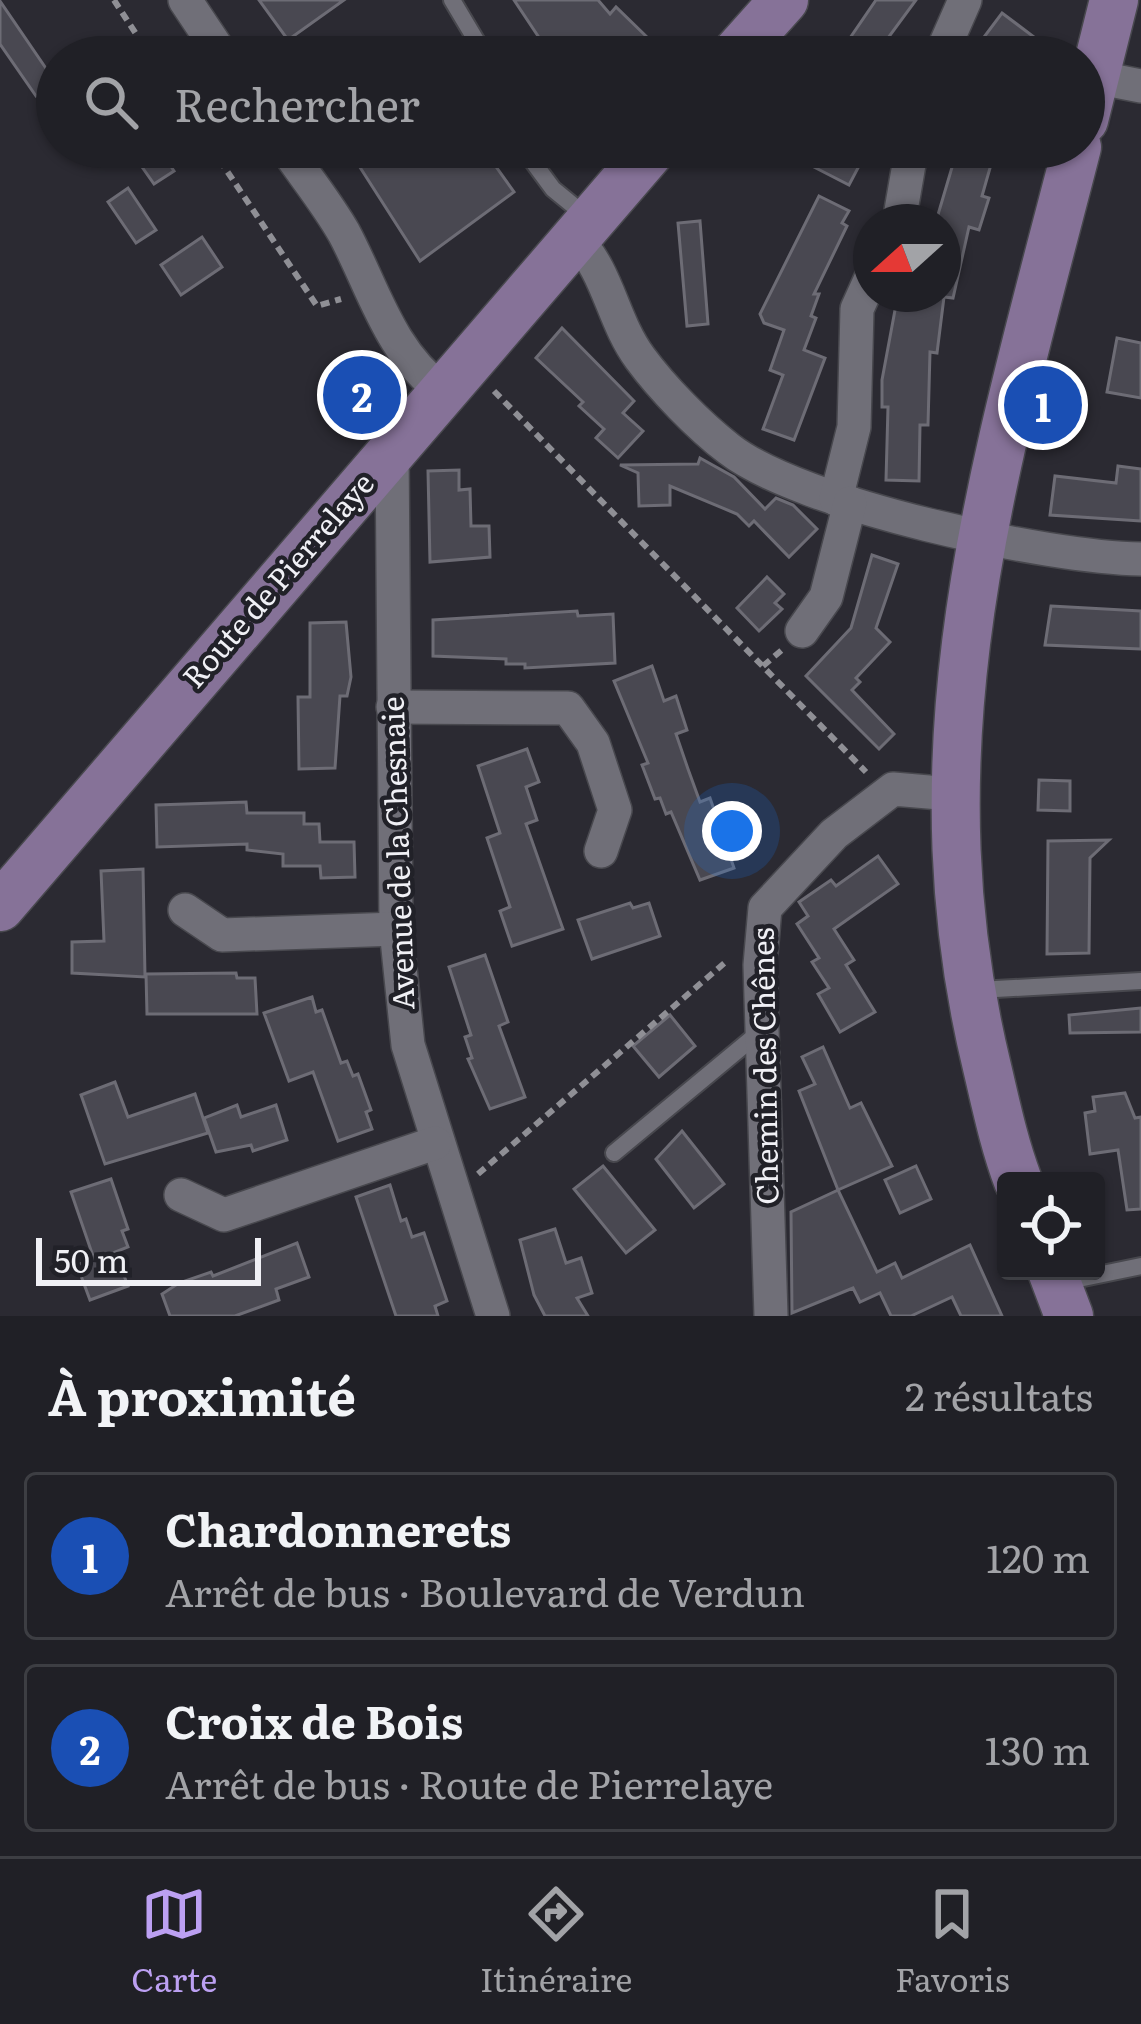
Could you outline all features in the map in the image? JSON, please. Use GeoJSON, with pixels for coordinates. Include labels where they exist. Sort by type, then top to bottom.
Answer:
{"type":"FeatureCollection","features":[{"type":"Feature","properties":{"kind":"main road"},"geometry":{"type":"LineString","coordinates":[[752,36],[784,0]]}},
{"type":"Feature","properties":{"kind":"main road"},"geometry":{"type":"LineString","coordinates":[[1107,94],[1114,0]]}},
{"type":"Feature","properties":{"kind":"main road","name":"Route de Pierrelaye"},"geometry":{"type":"LineString","coordinates":[[0,907],[636,168]]}},
{"type":"Feature","properties":{"kind":"main road"},"geometry":{"type":"LineString","coordinates":[[1016,1172],[971,991],[952,794],[961,659],[980,537],[1072,168]]}},
{"type":"Feature","properties":{"kind":"street"},"geometry":{"type":"LineString","coordinates":[[184,0],[209,36]]}},
{"type":"Feature","properties":{"kind":"street"},"geometry":{"type":"LineString","coordinates":[[949,36],[964,0]]}},
{"type":"Feature","properties":{"kind":"street"},"geometry":{"type":"LineString","coordinates":[[299,168],[344,233],[368,292],[426,379],[455,377]]}},
{"type":"Feature","properties":{"kind":"street"},"geometry":{"type":"LineString","coordinates":[[902,204],[908,168]]}},
{"type":"Feature","properties":{"kind":"street"},"geometry":{"type":"LineString","coordinates":[[582,229],[638,356],[731,451],[843,501],[980,537],[1096,558],[1141,559]]}},
{"type":"Feature","properties":{"kind":"street"},"geometry":{"type":"LineString","coordinates":[[802,631],[826,597],[843,501],[854,427],[857,312]]}},
{"type":"Feature","properties":{"kind":"street","name":"Avenue de la Chesnaie"},"geometry":{"type":"LineString","coordinates":[[392,449],[396,929],[408,1045],[493,1316]]}},
{"type":"Feature","properties":{"kind":"street"},"geometry":{"type":"LineString","coordinates":[[393,707],[568,708],[593,743],[615,810],[601,851]]}},
{"type":"Feature","properties":{"kind":"street"},"geometry":{"type":"LineString","coordinates":[[885,792],[908,788],[952,794]]}},
{"type":"Feature","properties":{"kind":"street","name":"Chemin des Chênes"},"geometry":{"type":"LineString","coordinates":[[771,1316],[760,933],[772,896],[885,792]]}},
{"type":"Feature","properties":{"kind":"street"},"geometry":{"type":"LineString","coordinates":[[185,910],[222,935],[396,929]]}},
{"type":"Feature","properties":{"kind":"street"},"geometry":{"type":"LineString","coordinates":[[181,1195],[224,1215],[435,1143]]}},
{"type":"Feature","properties":{"kind":"lane"},"geometry":{"type":"LineString","coordinates":[[452,0],[473,36]]}},
{"type":"Feature","properties":{"kind":"lane"},"geometry":{"type":"LineString","coordinates":[[538,168],[582,229]]}},
{"type":"Feature","properties":{"kind":"lane"},"geometry":{"type":"LineString","coordinates":[[971,991],[1141,981]]}},
{"type":"Feature","properties":{"kind":"lane"},"geometry":{"type":"LineString","coordinates":[[614,1153],[762,1030]]}},
{"type":"Feature","properties":{"kind":"lane"},"geometry":{"type":"LineString","coordinates":[[1060,1290],[1141,1266]]}},
{"type":"Feature","properties":{"kind":"path"},"geometry":{"type":"LineString","coordinates":[[114,0],[138,36]]}},
{"type":"Feature","properties":{"kind":"path"},"geometry":{"type":"LineString","coordinates":[[226,168],[317,306],[368,292]]}},
{"type":"Feature","properties":{"kind":"path"},"geometry":{"type":"LineString","coordinates":[[455,377],[885,792]]}},
{"type":"Feature","properties":{"kind":"path"},"geometry":{"type":"LineString","coordinates":[[453,1196],[760,933]]}},
{"type":"Feature","properties":{"kind":"building"},"geometry":{"type":"Polygon","coordinates":[[[259,0],[344,0],[294,36],[285,36],[259,0]]]}},
{"type":"Feature","properties":{"kind":"building"},"geometry":{"type":"Polygon","coordinates":[[[514,0],[598,0],[610,14],[616,7],[646,36],[538,36],[514,0]]]}},
{"type":"Feature","properties":{"kind":"building"},"geometry":{"type":"Polygon","coordinates":[[[876,0],[916,0],[889,36],[851,36],[876,0]]]}},
{"type":"Feature","properties":{"kind":"building"},"geometry":{"type":"Polygon","coordinates":[[[0,1],[36,54],[36,96],[0,44],[0,1]]]}},
{"type":"Feature","properties":{"kind":"building"},"geometry":{"type":"Polygon","coordinates":[[[1002,13],[1033,36],[985,36],[1002,13]]]}},
{"type":"Feature","properties":{"kind":"building"},"geometry":{"type":"Polygon","coordinates":[[[143,168],[172,168],[174,171],[154,184],[143,168]]]}},
{"type":"Feature","properties":{"kind":"building"},"geometry":{"type":"Polygon","coordinates":[[[360,168],[497,168],[514,192],[420,261],[360,168]]]}},
{"type":"Feature","properties":{"kind":"building"},"geometry":{"type":"Polygon","coordinates":[[[816,168],[858,168],[849,185],[816,168]]]}},
{"type":"Feature","properties":{"kind":"building"},"geometry":{"type":"Polygon","coordinates":[[[952,168],[990,168],[982,196],[989,198],[979,230],[969,227],[961,262],[961,204],[941,204],[952,168]]]}},
{"type":"Feature","properties":{"kind":"building"},"geometry":{"type":"Polygon","coordinates":[[[128,188],[156,230],[136,243],[108,202],[128,188]]]}},
{"type":"Feature","properties":{"kind":"building"},"geometry":{"type":"Polygon","coordinates":[[[819,196],[849,211],[842,223],[847,226],[814,294],[819,294],[811,316],[816,318],[804,350],[825,358],[794,440],[763,429],[783,375],[770,370],[784,330],[764,323],[760,314],[819,196]]]}},
{"type":"Feature","properties":{"kind":"building"},"geometry":{"type":"Polygon","coordinates":[[[700,221],[708,324],[687,326],[678,223],[700,221]]]}},
{"type":"Feature","properties":{"kind":"building"},"geometry":{"type":"Polygon","coordinates":[[[202,237],[222,267],[181,295],[161,265],[202,237]]]}},
{"type":"Feature","properties":{"kind":"building"},"geometry":{"type":"Polygon","coordinates":[[[895,312],[942,312],[937,353],[930,352],[928,425],[920,425],[919,481],[886,480],[888,407],[882,407],[895,312]]]}},
{"type":"Feature","properties":{"kind":"building"},"geometry":{"type":"Polygon","coordinates":[[[562,328],[634,401],[623,413],[643,431],[618,458],[596,438],[604,429],[579,406],[583,402],[536,358],[562,328]]]}},
{"type":"Feature","properties":{"kind":"building"},"geometry":{"type":"Polygon","coordinates":[[[1117,338],[1141,343],[1141,398],[1107,392],[1117,338]]]}},
{"type":"Feature","properties":{"kind":"building"},"geometry":{"type":"Polygon","coordinates":[[[700,458],[734,477],[765,509],[776,498],[793,505],[817,529],[789,557],[754,521],[749,526],[737,514],[670,486],[670,505],[639,506],[638,473],[620,465],[698,464],[700,458]]]}},
{"type":"Feature","properties":{"kind":"building"},"geometry":{"type":"Polygon","coordinates":[[[1118,466],[1141,469],[1141,521],[1050,515],[1055,476],[1116,483],[1118,466]]]}},
{"type":"Feature","properties":{"kind":"building"},"geometry":{"type":"Polygon","coordinates":[[[459,470],[459,490],[470,489],[471,526],[489,526],[490,557],[430,562],[428,471],[459,470]]]}},
{"type":"Feature","properties":{"kind":"building"},"geometry":{"type":"Polygon","coordinates":[[[872,555],[898,564],[876,628],[890,642],[856,678],[860,682],[852,690],[894,734],[879,749],[806,676],[851,628],[872,555]]]}},
{"type":"Feature","properties":{"kind":"building"},"geometry":{"type":"Polygon","coordinates":[[[767,577],[784,594],[775,603],[782,609],[759,631],[737,608],[767,577]]]}},
{"type":"Feature","properties":{"kind":"building"},"geometry":{"type":"Polygon","coordinates":[[[1051,606],[1141,611],[1141,649],[1045,645],[1051,606]]]}},
{"type":"Feature","properties":{"kind":"building"},"geometry":{"type":"Polygon","coordinates":[[[577,611],[578,616],[613,614],[615,663],[525,668],[525,664],[506,664],[506,659],[433,656],[433,620],[577,611]]]}},
{"type":"Feature","properties":{"kind":"building"},"geometry":{"type":"Polygon","coordinates":[[[346,622],[351,677],[347,696],[340,696],[335,768],[299,769],[298,697],[310,697],[310,623],[346,622]]]}},
{"type":"Feature","properties":{"kind":"building"},"geometry":{"type":"Polygon","coordinates":[[[652,666],[664,701],[676,696],[687,730],[676,734],[700,802],[710,798],[734,868],[700,880],[671,812],[666,814],[660,798],[655,799],[642,765],[648,763],[614,681],[652,666]]]}},
{"type":"Feature","properties":{"kind":"building"},"geometry":{"type":"Polygon","coordinates":[[[527,749],[539,782],[526,787],[537,820],[526,824],[563,929],[512,946],[500,911],[510,907],[487,838],[500,833],[478,766],[527,749]]]}},
{"type":"Feature","properties":{"kind":"building"},"geometry":{"type":"Polygon","coordinates":[[[1039,780],[1070,781],[1070,811],[1038,810],[1039,780]]]}},
{"type":"Feature","properties":{"kind":"building"},"geometry":{"type":"Polygon","coordinates":[[[246,802],[247,813],[304,813],[304,824],[319,824],[320,842],[354,842],[355,877],[321,878],[320,866],[283,866],[283,854],[247,850],[247,844],[157,847],[156,805],[246,802]]]}},
{"type":"Feature","properties":{"kind":"building"},"geometry":{"type":"Polygon","coordinates":[[[1109,840],[1090,858],[1089,953],[1047,954],[1048,841],[1109,840]]]}},
{"type":"Feature","properties":{"kind":"building"},"geometry":{"type":"Polygon","coordinates":[[[878,856],[898,884],[834,929],[854,960],[846,965],[875,1012],[840,1032],[818,994],[829,988],[812,962],[819,958],[797,924],[808,916],[799,902],[831,880],[836,886],[878,856]]]}},
{"type":"Feature","properties":{"kind":"building"},"geometry":{"type":"Polygon","coordinates":[[[143,869],[145,977],[72,973],[72,942],[104,941],[101,871],[143,869]]]}},
{"type":"Feature","properties":{"kind":"building"},"geometry":{"type":"Polygon","coordinates":[[[630,903],[633,908],[649,903],[660,936],[592,959],[578,920],[630,903]]]}},
{"type":"Feature","properties":{"kind":"building"},"geometry":{"type":"Polygon","coordinates":[[[485,955],[508,1022],[499,1026],[525,1097],[490,1109],[468,1059],[472,1058],[465,1037],[471,1035],[449,967],[485,955]]]}},
{"type":"Feature","properties":{"kind":"building"},"geometry":{"type":"Polygon","coordinates":[[[236,973],[237,978],[255,978],[257,1014],[147,1014],[146,974],[236,973]]]}},
{"type":"Feature","properties":{"kind":"building"},"geometry":{"type":"Polygon","coordinates":[[[312,997],[316,1012],[322,1010],[341,1063],[347,1061],[353,1076],[358,1074],[371,1110],[366,1112],[372,1129],[338,1141],[313,1072],[289,1081],[264,1013],[312,997]]]}},
{"type":"Feature","properties":{"kind":"building"},"geometry":{"type":"Polygon","coordinates":[[[1141,1008],[1141,1032],[1070,1033],[1069,1015],[1141,1008]]]}},
{"type":"Feature","properties":{"kind":"building"},"geometry":{"type":"Polygon","coordinates":[[[670,1015],[695,1046],[659,1077],[633,1046],[670,1015]]]}},
{"type":"Feature","properties":{"kind":"building"},"geometry":{"type":"Polygon","coordinates":[[[823,1047],[850,1108],[861,1103],[892,1166],[838,1190],[799,1091],[815,1084],[802,1057],[823,1047]]]}},
{"type":"Feature","properties":{"kind":"building"},"geometry":{"type":"Polygon","coordinates":[[[115,1082],[128,1117],[195,1094],[208,1133],[105,1164],[81,1095],[115,1082]]]}},
{"type":"Feature","properties":{"kind":"building"},"geometry":{"type":"Polygon","coordinates":[[[1125,1093],[1135,1118],[1141,1117],[1141,1209],[1127,1210],[1118,1150],[1090,1154],[1085,1113],[1095,1111],[1093,1097],[1125,1093]]]}},
{"type":"Feature","properties":{"kind":"building"},"geometry":{"type":"Polygon","coordinates":[[[237,1105],[241,1117],[276,1105],[287,1140],[253,1151],[251,1145],[216,1152],[204,1118],[237,1105]]]}},
{"type":"Feature","properties":{"kind":"building"},"geometry":{"type":"Polygon","coordinates":[[[682,1131],[724,1184],[694,1208],[656,1159],[682,1131]]]}},
{"type":"Feature","properties":{"kind":"building"},"geometry":{"type":"Polygon","coordinates":[[[603,1166],[655,1230],[626,1253],[574,1189],[603,1166]]]}},
{"type":"Feature","properties":{"kind":"building"},"geometry":{"type":"Polygon","coordinates":[[[916,1166],[931,1199],[900,1213],[885,1180],[916,1166]]]}},
{"type":"Feature","properties":{"kind":"building"},"geometry":{"type":"Polygon","coordinates":[[[111,1179],[128,1229],[122,1231],[128,1247],[115,1252],[128,1286],[90,1300],[77,1265],[94,1259],[71,1192],[111,1179]]]}},
{"type":"Feature","properties":{"kind":"building"},"geometry":{"type":"Polygon","coordinates":[[[390,1185],[401,1221],[406,1219],[412,1237],[424,1233],[447,1301],[435,1306],[438,1316],[396,1316],[356,1197],[390,1185]]]}},
{"type":"Feature","properties":{"kind":"building"},"geometry":{"type":"Polygon","coordinates":[[[838,1190],[877,1272],[895,1263],[902,1278],[970,1245],[1002,1316],[961,1316],[952,1297],[911,1316],[891,1316],[880,1293],[860,1302],[853,1288],[792,1313],[791,1212],[838,1190]]]}},
{"type":"Feature","properties":{"kind":"building"},"geometry":{"type":"Polygon","coordinates":[[[555,1229],[566,1263],[581,1258],[592,1293],[577,1298],[588,1316],[545,1316],[534,1295],[520,1240],[555,1229]]]}},
{"type":"Feature","properties":{"kind":"building"},"geometry":{"type":"Polygon","coordinates":[[[297,1243],[309,1277],[276,1289],[279,1300],[235,1316],[170,1316],[162,1294],[179,1283],[211,1272],[213,1276],[297,1243]]]}},
{"type":"Feature","properties":{"kind":"place","name":"Croix de Bois"},"geometry":{"type":"Point","coordinates":[362,395]}},
{"type":"Feature","properties":{"kind":"place","name":"Chardonnerets"},"geometry":{"type":"Point","coordinates":[1043,405]}}]}
